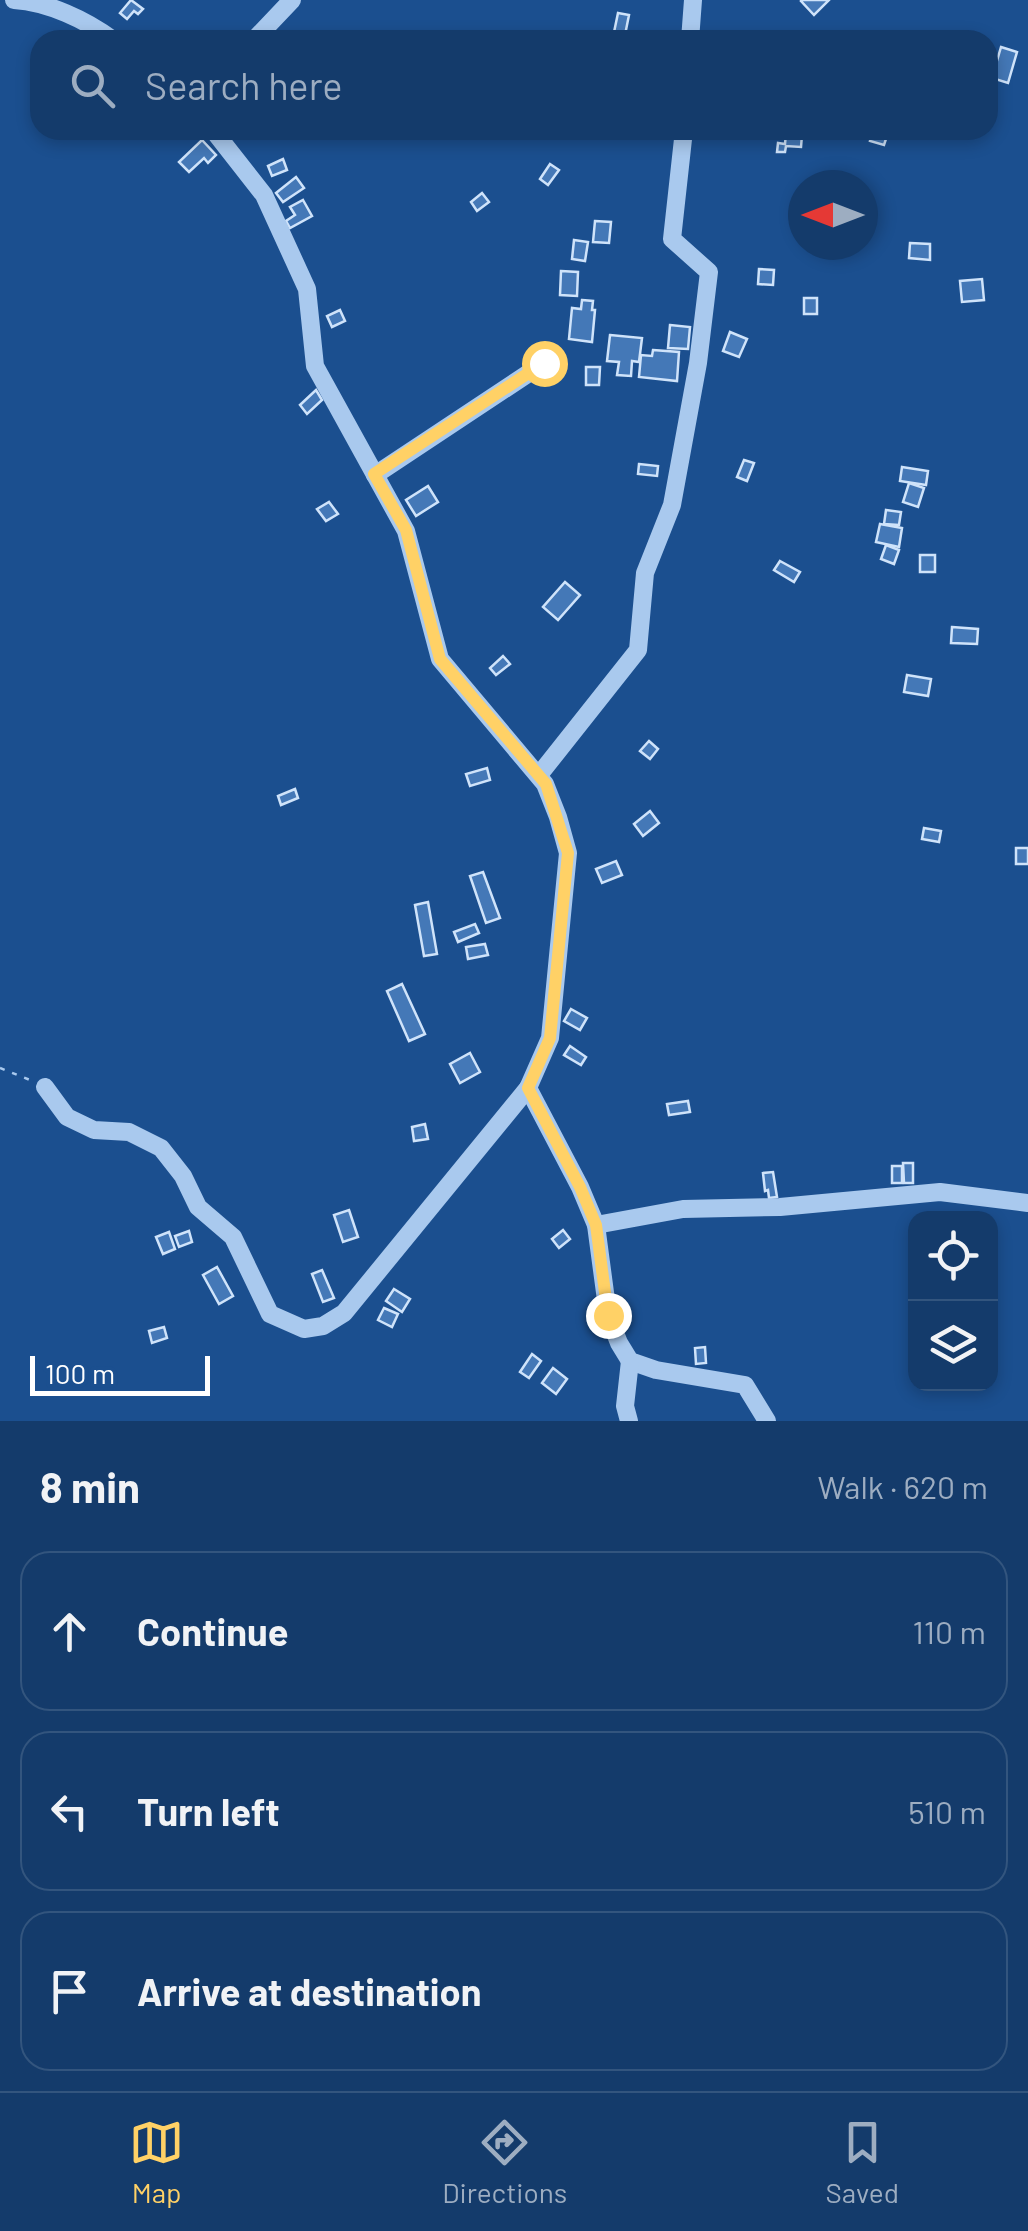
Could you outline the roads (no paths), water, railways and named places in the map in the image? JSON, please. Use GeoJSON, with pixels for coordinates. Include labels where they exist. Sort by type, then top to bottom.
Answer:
{"type":"FeatureCollection","features":[{"type":"Feature","properties":{"kind":"street"},"geometry":{"type":"LineString","coordinates":[[14,0],[36,1],[100,30]]}},
{"type":"Feature","properties":{"kind":"street"},"geometry":{"type":"LineString","coordinates":[[264,30],[292,0]]}},
{"type":"Feature","properties":{"kind":"street"},"geometry":{"type":"LineString","coordinates":[[691,30],[693,0]]}},
{"type":"Feature","properties":{"kind":"street"},"geometry":{"type":"LineString","coordinates":[[45,1087],[67,1117],[94,1130],[129,1132],[162,1148],[183,1176],[198,1208],[232,1237],[270,1314],[304,1329],[323,1326],[344,1313],[528,1088],[550,1038],[568,853],[546,784],[440,659],[406,530],[315,366],[307,289],[264,195],[221,140]]}},
{"type":"Feature","properties":{"kind":"street"},"geometry":{"type":"LineString","coordinates":[[539,776],[638,650],[645,573],[672,505],[698,363],[709,272],[672,239],[683,140]]}},
{"type":"Feature","properties":{"kind":"street"},"geometry":{"type":"LineString","coordinates":[[374,474],[544,363]]}},
{"type":"Feature","properties":{"kind":"street"},"geometry":{"type":"LineString","coordinates":[[528,1088],[596,1225],[608,1315],[630,1362],[625,1406],[629,1421]]}},
{"type":"Feature","properties":{"kind":"street"},"geometry":{"type":"LineString","coordinates":[[596,1225],[682,1209],[780,1207],[940,1192],[1028,1202]]}},
{"type":"Feature","properties":{"kind":"street"},"geometry":{"type":"LineString","coordinates":[[630,1362],[745,1385],[767,1421]]}}]}
